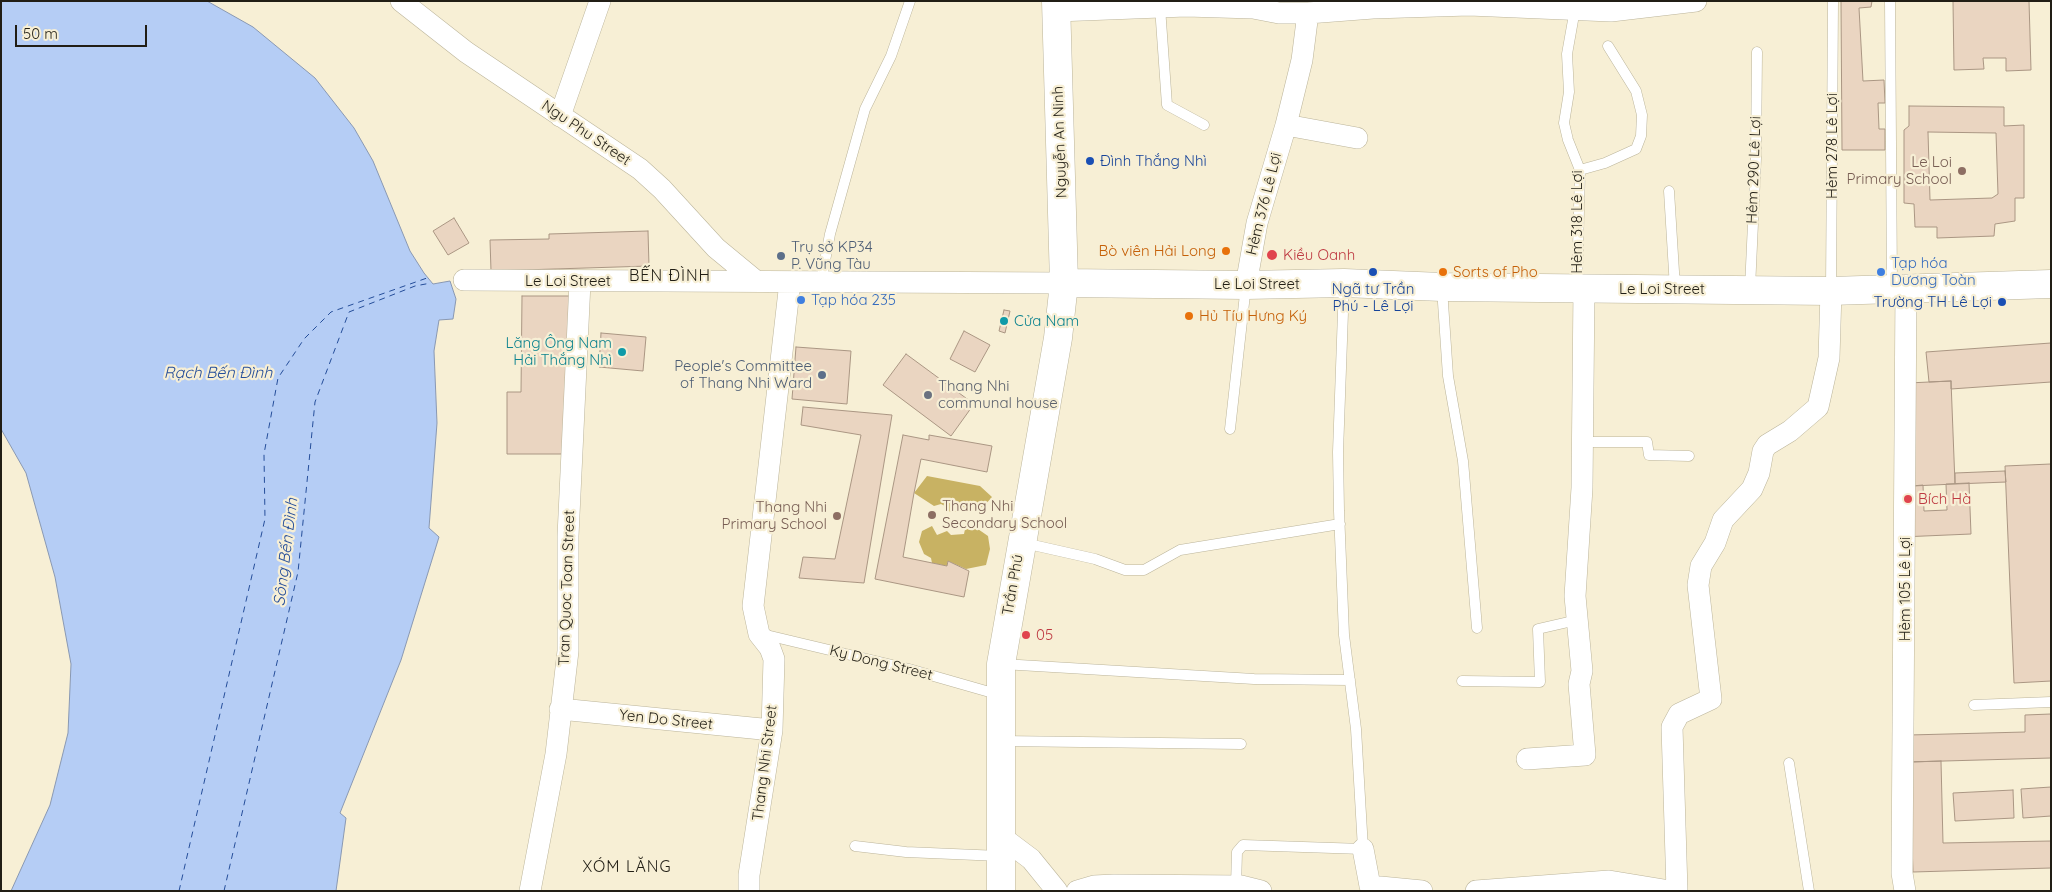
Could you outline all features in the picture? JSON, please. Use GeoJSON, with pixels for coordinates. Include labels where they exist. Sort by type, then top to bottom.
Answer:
{"type":"FeatureCollection","features":[{"type":"Feature","properties":{"kind":"main road","name":"Nguyễn An Ninh"},"geometry":{"type":"LineString","coordinates":[[1056,6],[1064,283]]}},
{"type":"Feature","properties":{"kind":"main road","name":"Le Loi Street"},"geometry":{"type":"LineString","coordinates":[[1064,283],[1344,283],[1442,287],[1832,291],[2051,284]]}},
{"type":"Feature","properties":{"kind":"main road","name":"Trần Phú"},"geometry":{"type":"LineString","coordinates":[[1001,891],[1001,664],[1058,338],[1064,283]]}},
{"type":"Feature","properties":{"kind":"street","name":"Ngu Phu Street"},"geometry":{"type":"LineString","coordinates":[[401,1],[466,52],[640,170],[662,189],[716,248],[756,281]]}},
{"type":"Feature","properties":{"kind":"street"},"geometry":{"type":"LineString","coordinates":[[560,116],[600,1]]}},
{"type":"Feature","properties":{"kind":"street"},"geometry":{"type":"LineString","coordinates":[[1056,6],[1160,7],[1213,4],[1308,14],[1415,4],[1575,9],[1696,1]]}},
{"type":"Feature","properties":{"kind":"street","name":"Hẻm 376 Lê Lợi"},"geometry":{"type":"LineString","coordinates":[[1246,284],[1257,224],[1286,125],[1302,60],[1308,14]]}},
{"type":"Feature","properties":{"kind":"street"},"geometry":{"type":"LineString","coordinates":[[1286,125],[1357,138]]}},
{"type":"Feature","properties":{"kind":"street","name":"Le Loi Street"},"geometry":{"type":"LineString","coordinates":[[464,280],[1064,283]]}},
{"type":"Feature","properties":{"kind":"street","name":"Tran Quoc Toan Street"},"geometry":{"type":"LineString","coordinates":[[530,891],[556,754],[568,651],[568,536],[580,282]]}},
{"type":"Feature","properties":{"kind":"street","name":"Thang Nhi Street"},"geometry":{"type":"LineString","coordinates":[[749,891],[749,875],[772,730],[774,659],[770,648],[759,634],[754,606],[790,282]]}},
{"type":"Feature","properties":{"kind":"street"},"geometry":{"type":"LineString","coordinates":[[1527,759],[1584,754],[1579,684],[1582,671],[1575,596],[1583,442],[1580,288]]}},
{"type":"Feature","properties":{"kind":"street","name":"Hẻm 105 Lê Lợi"},"geometry":{"type":"LineString","coordinates":[[1899,288],[1902,873],[1905,891]]}},
{"type":"Feature","properties":{"kind":"street"},"geometry":{"type":"LineString","coordinates":[[1677,891],[1672,727],[1679,714],[1711,700],[1698,586],[1701,566],[1714,543],[1723,520],[1752,489],[1760,473],[1763,451],[1767,445],[1790,431],[1818,407],[1829,358],[1832,291]]}},
{"type":"Feature","properties":{"kind":"street","name":"Yen Do Street"},"geometry":{"type":"LineString","coordinates":[[560,709],[772,730]]}},
{"type":"Feature","properties":{"kind":"street"},"geometry":{"type":"LineString","coordinates":[[1000,845],[1031,860],[1057,891]]}},
{"type":"Feature","properties":{"kind":"street"},"geometry":{"type":"LineString","coordinates":[[1363,849],[1370,888],[1422,891]]}},
{"type":"Feature","properties":{"kind":"street"},"geometry":{"type":"LineString","coordinates":[[1476,891],[1609,881],[1670,891]]}},
{"type":"Feature","properties":{"kind":"street"},"geometry":{"type":"LineString","coordinates":[[1077,891],[1103,885],[1236,886],[1261,891]]}},
{"type":"Feature","properties":{"kind":"lane"},"geometry":{"type":"LineString","coordinates":[[821,282],[830,234],[865,109],[891,56],[910,1]]}},
{"type":"Feature","properties":{"kind":"lane","name":"Hẻm 278 Lê Lợi"},"geometry":{"type":"LineString","coordinates":[[1832,291],[1833,1]]}},
{"type":"Feature","properties":{"kind":"lane"},"geometry":{"type":"LineString","coordinates":[[1890,1],[1899,288]]}},
{"type":"Feature","properties":{"kind":"lane"},"geometry":{"type":"LineString","coordinates":[[1160,7],[1167,105],[1182,115],[1204,125]]}},
{"type":"Feature","properties":{"kind":"lane","name":"Hẻm 318 Lê Lợi"},"geometry":{"type":"LineString","coordinates":[[1575,9],[1567,54],[1569,92],[1564,123],[1568,140],[1580,170],[1580,288]]}},
{"type":"Feature","properties":{"kind":"lane"},"geometry":{"type":"LineString","coordinates":[[1580,170],[1604,163],[1636,149],[1641,136],[1642,115],[1636,90],[1608,46]]}},
{"type":"Feature","properties":{"kind":"lane","name":"Hẻm 290 Lê Lợi"},"geometry":{"type":"LineString","coordinates":[[1750,289],[1756,158],[1757,52]]}},
{"type":"Feature","properties":{"kind":"lane"},"geometry":{"type":"LineString","coordinates":[[1670,191],[1675,289]]}},
{"type":"Feature","properties":{"kind":"lane"},"geometry":{"type":"LineString","coordinates":[[1236,886],[1237,852],[1243,846],[1363,849],[1356,729],[1344,635],[1340,524],[1338,452],[1344,283]]}},
{"type":"Feature","properties":{"kind":"lane"},"geometry":{"type":"LineString","coordinates":[[1230,429],[1246,284]]}},
{"type":"Feature","properties":{"kind":"lane"},"geometry":{"type":"LineString","coordinates":[[1442,287],[1448,376],[1463,461],[1477,628]]}},
{"type":"Feature","properties":{"kind":"lane"},"geometry":{"type":"LineString","coordinates":[[1583,442],[1647,442],[1649,456],[1689,456]]}},
{"type":"Feature","properties":{"kind":"lane"},"geometry":{"type":"LineString","coordinates":[[1021,542],[1095,559],[1125,570],[1144,570],[1180,550],[1340,524]]}},
{"type":"Feature","properties":{"kind":"lane"},"geometry":{"type":"LineString","coordinates":[[1462,681],[1540,682],[1538,629],[1577,620]]}},
{"type":"Feature","properties":{"kind":"lane","name":"Ky Dong Street"},"geometry":{"type":"LineString","coordinates":[[759,634],[909,669],[1002,695]]}},
{"type":"Feature","properties":{"kind":"lane"},"geometry":{"type":"LineString","coordinates":[[1001,664],[1254,679],[1350,680]]}},
{"type":"Feature","properties":{"kind":"lane"},"geometry":{"type":"LineString","coordinates":[[1974,705],[2051,702]]}},
{"type":"Feature","properties":{"kind":"lane"},"geometry":{"type":"LineString","coordinates":[[1000,741],[1241,744]]}},
{"type":"Feature","properties":{"kind":"lane"},"geometry":{"type":"LineString","coordinates":[[1789,763],[1809,891]]}},
{"type":"Feature","properties":{"kind":"lane"},"geometry":{"type":"LineString","coordinates":[[855,846],[906,852],[1000,845]]}},
{"type":"Feature","properties":{"kind":"shaded area"},"geometry":{"type":"Polygon","coordinates":[[[927,476],[980,486],[992,497],[984,506],[975,510],[968,510],[962,506],[955,512],[950,512],[947,507],[941,504],[934,506],[914,493],[927,476]]]}},
{"type":"Feature","properties":{"kind":"shaded area"},"geometry":{"type":"Polygon","coordinates":[[[932,526],[937,535],[947,531],[951,535],[964,534],[965,529],[975,527],[988,536],[990,549],[986,565],[966,569],[948,561],[947,566],[932,563],[931,558],[924,554],[919,542],[922,531],[932,526]]]}},
{"type":"Feature","properties":{"kind":"water","name":"Rạch Bến Đình"},"geometry":{"type":"Polygon","coordinates":[[[1,1],[207,1],[253,27],[315,78],[354,128],[373,161],[410,251],[433,284],[450,281],[456,299],[453,319],[439,320],[434,351],[437,423],[429,528],[439,537],[401,660],[340,813],[346,818],[336,891],[11,891],[50,805],[68,733],[71,664],[55,577],[26,473],[1,429],[1,1]]]}},
{"type":"Feature","properties":{"kind":"building"},"geometry":{"type":"Polygon","coordinates":[[[1841,1],[1872,1],[1871,7],[1859,8],[1863,81],[1884,80],[1885,103],[1878,103],[1879,129],[1885,129],[1885,150],[1842,150],[1841,1]]]}},
{"type":"Feature","properties":{"kind":"building"},"geometry":{"type":"Polygon","coordinates":[[[1953,1],[2029,1],[2031,70],[2006,71],[2006,58],[1983,58],[1984,69],[1954,70],[1953,1]]]}},
{"type":"Feature","properties":{"kind":"building"},"geometry":{"type":"Polygon","coordinates":[[[1909,106],[2004,107],[2004,126],[2024,125],[2024,198],[2015,198],[2015,221],[1995,224],[1994,236],[1937,238],[1937,227],[1915,227],[1914,204],[1904,203],[1904,130],[1909,126],[1909,106]],[[1928,132],[1930,200],[1992,198],[1998,194],[1996,133],[1928,132]]]}},
{"type":"Feature","properties":{"kind":"building"},"geometry":{"type":"Polygon","coordinates":[[[454,218],[469,243],[448,255],[433,231],[454,218]]]}},
{"type":"Feature","properties":{"kind":"building"},"geometry":{"type":"Polygon","coordinates":[[[648,231],[649,266],[491,271],[490,240],[549,239],[549,234],[648,231]]]}},
{"type":"Feature","properties":{"kind":"building"},"geometry":{"type":"Polygon","coordinates":[[[522,296],[572,296],[571,454],[507,454],[507,392],[521,392],[522,296]]]}},
{"type":"Feature","properties":{"kind":"building","name":"Cửa Nam"},"geometry":{"type":"Polygon","coordinates":[[[1004,310],[1010,311],[1005,333],[999,331],[1004,310]]]}},
{"type":"Feature","properties":{"kind":"building"},"geometry":{"type":"Polygon","coordinates":[[[964,331],[990,345],[975,372],[950,359],[964,331]]]}},
{"type":"Feature","properties":{"kind":"building","name":"Lăng Ông Nam Hải Thắng Nhì"},"geometry":{"type":"Polygon","coordinates":[[[601,333],[646,337],[643,371],[599,367],[601,333]]]}},
{"type":"Feature","properties":{"kind":"building"},"geometry":{"type":"Polygon","coordinates":[[[2051,343],[2051,382],[1951,389],[1951,381],[1929,382],[1926,352],[2051,343]]]}},
{"type":"Feature","properties":{"kind":"building","name":"People's Committee of Thang Nhi Ward"},"geometry":{"type":"Polygon","coordinates":[[[796,347],[851,351],[847,404],[792,399],[796,347]]]}},
{"type":"Feature","properties":{"kind":"building","name":"Thang Nhi communal house"},"geometry":{"type":"Polygon","coordinates":[[[906,354],[974,404],[951,436],[883,385],[906,354]]]}},
{"type":"Feature","properties":{"kind":"building"},"geometry":{"type":"Polygon","coordinates":[[[1951,381],[1955,484],[1912,486],[1908,383],[1951,381]]]}},
{"type":"Feature","properties":{"kind":"building"},"geometry":{"type":"Polygon","coordinates":[[[803,407],[892,415],[864,583],[799,578],[803,557],[835,559],[861,435],[801,425],[803,407]]]}},
{"type":"Feature","properties":{"kind":"building"},"geometry":{"type":"Polygon","coordinates":[[[903,435],[929,440],[929,435],[992,446],[987,472],[921,459],[914,493],[903,557],[947,566],[948,561],[969,571],[964,597],[875,579],[903,435]]]}},
{"type":"Feature","properties":{"kind":"building"},"geometry":{"type":"Polygon","coordinates":[[[2051,464],[2051,681],[2014,683],[2005,466],[2051,464]]]}},
{"type":"Feature","properties":{"kind":"building"},"geometry":{"type":"Polygon","coordinates":[[[2005,471],[2006,482],[1955,484],[1955,473],[2005,471]]]}},
{"type":"Feature","properties":{"kind":"building"},"geometry":{"type":"Polygon","coordinates":[[[1969,483],[1971,534],[1901,537],[1912,486],[1923,485],[1924,511],[1947,510],[1946,484],[1969,483]]]}},
{"type":"Feature","properties":{"kind":"building"},"geometry":{"type":"Polygon","coordinates":[[[2051,714],[2051,758],[1909,762],[1909,735],[2025,732],[2025,715],[2051,714]]]}},
{"type":"Feature","properties":{"kind":"building"},"geometry":{"type":"Polygon","coordinates":[[[1941,761],[1943,843],[2051,841],[2051,868],[1913,872],[1909,762],[1941,761]]]}},
{"type":"Feature","properties":{"kind":"building"},"geometry":{"type":"Polygon","coordinates":[[[2051,787],[2051,816],[2023,818],[2021,789],[2051,787]]]}},
{"type":"Feature","properties":{"kind":"building"},"geometry":{"type":"Polygon","coordinates":[[[2013,790],[2014,818],[1955,821],[1953,793],[2013,790]]]}},
{"type":"Feature","properties":{"kind":"ferry route"},"geometry":{"type":"LineString","coordinates":[[179,891],[265,519],[264,454],[278,378],[304,339],[331,312],[427,278]]}},
{"type":"Feature","properties":{"kind":"ferry route"},"geometry":{"type":"LineString","coordinates":[[224,891],[298,572],[315,402],[349,312],[415,286],[431,283]]}},
{"type":"Feature","properties":{"kind":"place","name":"Đình Thắng Nhì"},"geometry":{"type":"Point","coordinates":[1090,161]}},
{"type":"Feature","properties":{"kind":"place","name":"Le Loi Primary School"},"geometry":{"type":"Point","coordinates":[1962,171]}},
{"type":"Feature","properties":{"kind":"place","name":"Bò viên Hải Long"},"geometry":{"type":"Point","coordinates":[1226,251]}},
{"type":"Feature","properties":{"kind":"place","name":"Kiều Oanh"},"geometry":{"type":"Point","coordinates":[1272,255]}},
{"type":"Feature","properties":{"kind":"place","name":"Trụ sở KP34 P. Vũng Tàu"},"geometry":{"type":"Point","coordinates":[781,256]}},
{"type":"Feature","properties":{"kind":"place","name":"Ngã tư Trần Phú - Lê Lợi"},"geometry":{"type":"Point","coordinates":[1373,272]}},
{"type":"Feature","properties":{"kind":"place","name":"Sorts of Pho"},"geometry":{"type":"Point","coordinates":[1443,272]}},
{"type":"Feature","properties":{"kind":"place","name":"Tạp hóa Dương Toàn"},"geometry":{"type":"Point","coordinates":[1881,272]}},
{"type":"Feature","properties":{"kind":"place","name":"Tạp hóa 235"},"geometry":{"type":"Point","coordinates":[801,300]}},
{"type":"Feature","properties":{"kind":"place","name":"Trường TH Lê Lợi"},"geometry":{"type":"Point","coordinates":[2002,302]}},
{"type":"Feature","properties":{"kind":"place","name":"Hủ Tíu Hưng Ký"},"geometry":{"type":"Point","coordinates":[1189,316]}},
{"type":"Feature","properties":{"kind":"place","name":"Cửa Nam"},"geometry":{"type":"Point","coordinates":[1004,321]}},
{"type":"Feature","properties":{"kind":"place","name":"Lăng Ông Nam Hải Thắng Nhì"},"geometry":{"type":"Point","coordinates":[622,352]}},
{"type":"Feature","properties":{"kind":"place","name":"People's Committee of Thang Nhi Ward"},"geometry":{"type":"Point","coordinates":[822,375]}},
{"type":"Feature","properties":{"kind":"place","name":"Thang Nhi communal house"},"geometry":{"type":"Point","coordinates":[928,395]}},
{"type":"Feature","properties":{"kind":"place","name":"Bích Hà"},"geometry":{"type":"Point","coordinates":[1908,499]}},
{"type":"Feature","properties":{"kind":"place","name":"Thang Nhi Secondary School"},"geometry":{"type":"Point","coordinates":[932,515]}},
{"type":"Feature","properties":{"kind":"place","name":"Thang Nhi Primary School"},"geometry":{"type":"Point","coordinates":[837,516]}},
{"type":"Feature","properties":{"kind":"place","name":"05"},"geometry":{"type":"Point","coordinates":[1026,635]}},
{"type":"Feature","properties":{"kind":"district","name":"BẾN ĐÌNH"},"geometry":{"type":"Point","coordinates":[670,276]}},
{"type":"Feature","properties":{"kind":"district","name":"XÓM LĂNG"},"geometry":{"type":"Point","coordinates":[627,867]}},
{"type":"Feature","properties":{"kind":"water label","name":"Sông Bến Đình"},"geometry":{"type":"Point","coordinates":[286,552]}}]}
